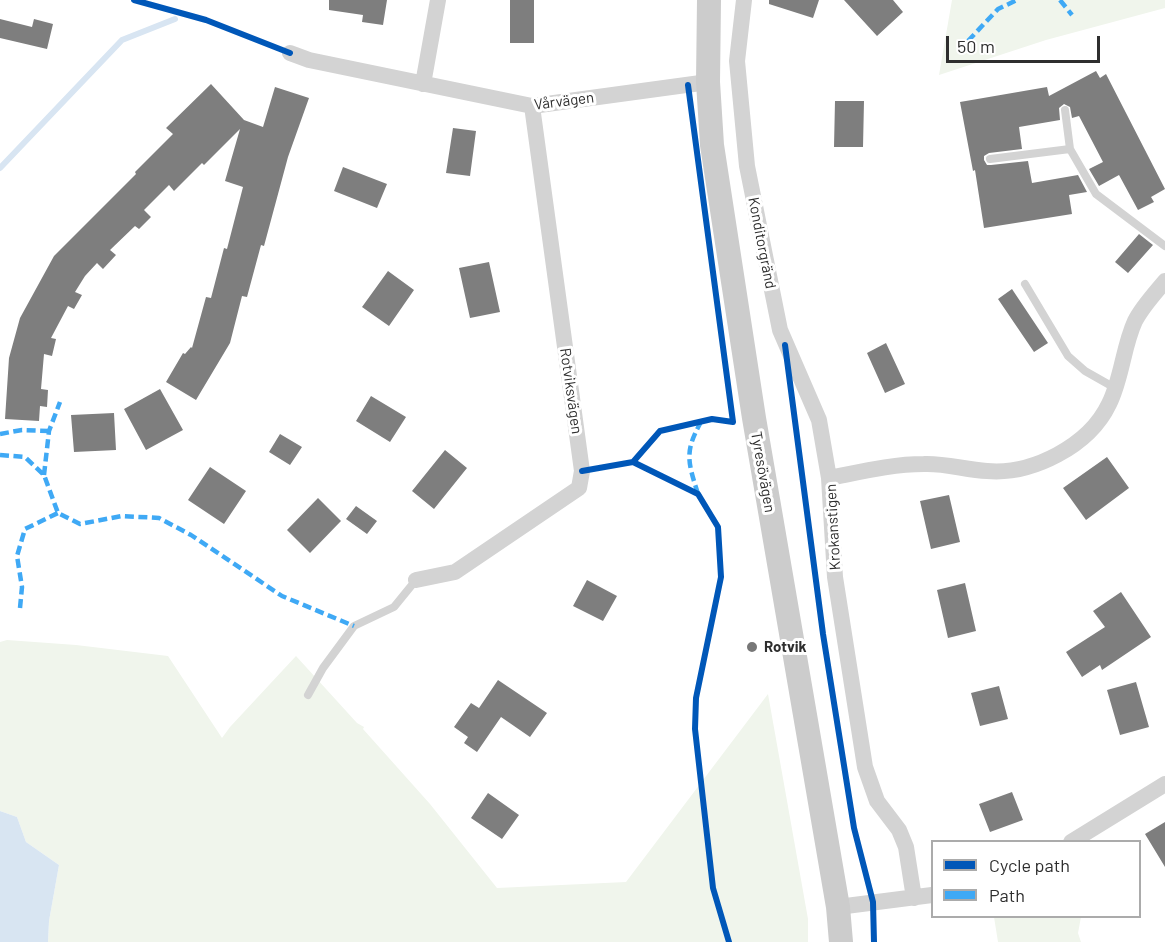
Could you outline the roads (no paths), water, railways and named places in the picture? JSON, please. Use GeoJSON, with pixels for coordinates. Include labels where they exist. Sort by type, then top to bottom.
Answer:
{"type":"FeatureCollection","features":[{"type":"Feature","properties":{"kind":"main road","name":"Tyresövägen"},"geometry":{"type":"LineString","coordinates":[[709,0],[708,82],[712,145],[753,418],[838,907],[841,942]]}},
{"type":"Feature","properties":{"kind":"street"},"geometry":{"type":"LineString","coordinates":[[423,84],[438,0]]}},
{"type":"Feature","properties":{"kind":"street","name":"Konditorgränd"},"geometry":{"type":"LineString","coordinates":[[744,0],[737,61],[747,166],[780,330],[819,420],[829,478]]}},
{"type":"Feature","properties":{"kind":"street","name":"Vårvägen"},"geometry":{"type":"LineString","coordinates":[[290,53],[309,60],[532,106],[708,82]]}},
{"type":"Feature","properties":{"kind":"street","name":"Rotviksvägen"},"geometry":{"type":"LineString","coordinates":[[416,580],[454,572],[579,488],[582,471],[532,106]]}},
{"type":"Feature","properties":{"kind":"street","name":"Krokanstigen"},"geometry":{"type":"LineString","coordinates":[[914,898],[906,847],[899,830],[877,801],[865,767],[835,577],[829,478],[892,466],[926,464],[990,472],[1018,469],[1044,462],[1065,450],[1093,428],[1109,405],[1136,321],[1165,281]]}},
{"type":"Feature","properties":{"kind":"street"},"geometry":{"type":"LineString","coordinates":[[1074,840],[1165,784]]}},
{"type":"Feature","properties":{"kind":"street"},"geometry":{"type":"LineString","coordinates":[[838,907],[931,896]]}},
{"type":"Feature","properties":{"kind":"lane"},"geometry":{"type":"LineString","coordinates":[[1065,110],[1070,149],[1096,194],[1165,246]]}},
{"type":"Feature","properties":{"kind":"lane"},"geometry":{"type":"LineString","coordinates":[[990,159],[1070,149]]}},
{"type":"Feature","properties":{"kind":"lane"},"geometry":{"type":"LineString","coordinates":[[1025,284],[1068,356],[1085,371],[1115,388]]}},
{"type":"Feature","properties":{"kind":"lane"},"geometry":{"type":"LineString","coordinates":[[308,695],[323,668],[354,626],[394,608],[416,580]]}},
{"type":"Feature","properties":{"kind":"water"},"geometry":{"type":"Polygon","coordinates":[[[0,811],[17,817],[26,842],[59,865],[49,921],[48,942],[0,942],[0,811]]]}},
{"type":"Feature","properties":{"kind":"waterway"},"geometry":{"type":"LineString","coordinates":[[0,168],[122,40],[175,19]]}},
{"type":"Feature","properties":{"kind":"place","name":"Rotvik"},"geometry":{"type":"Point","coordinates":[752,647]}}]}
